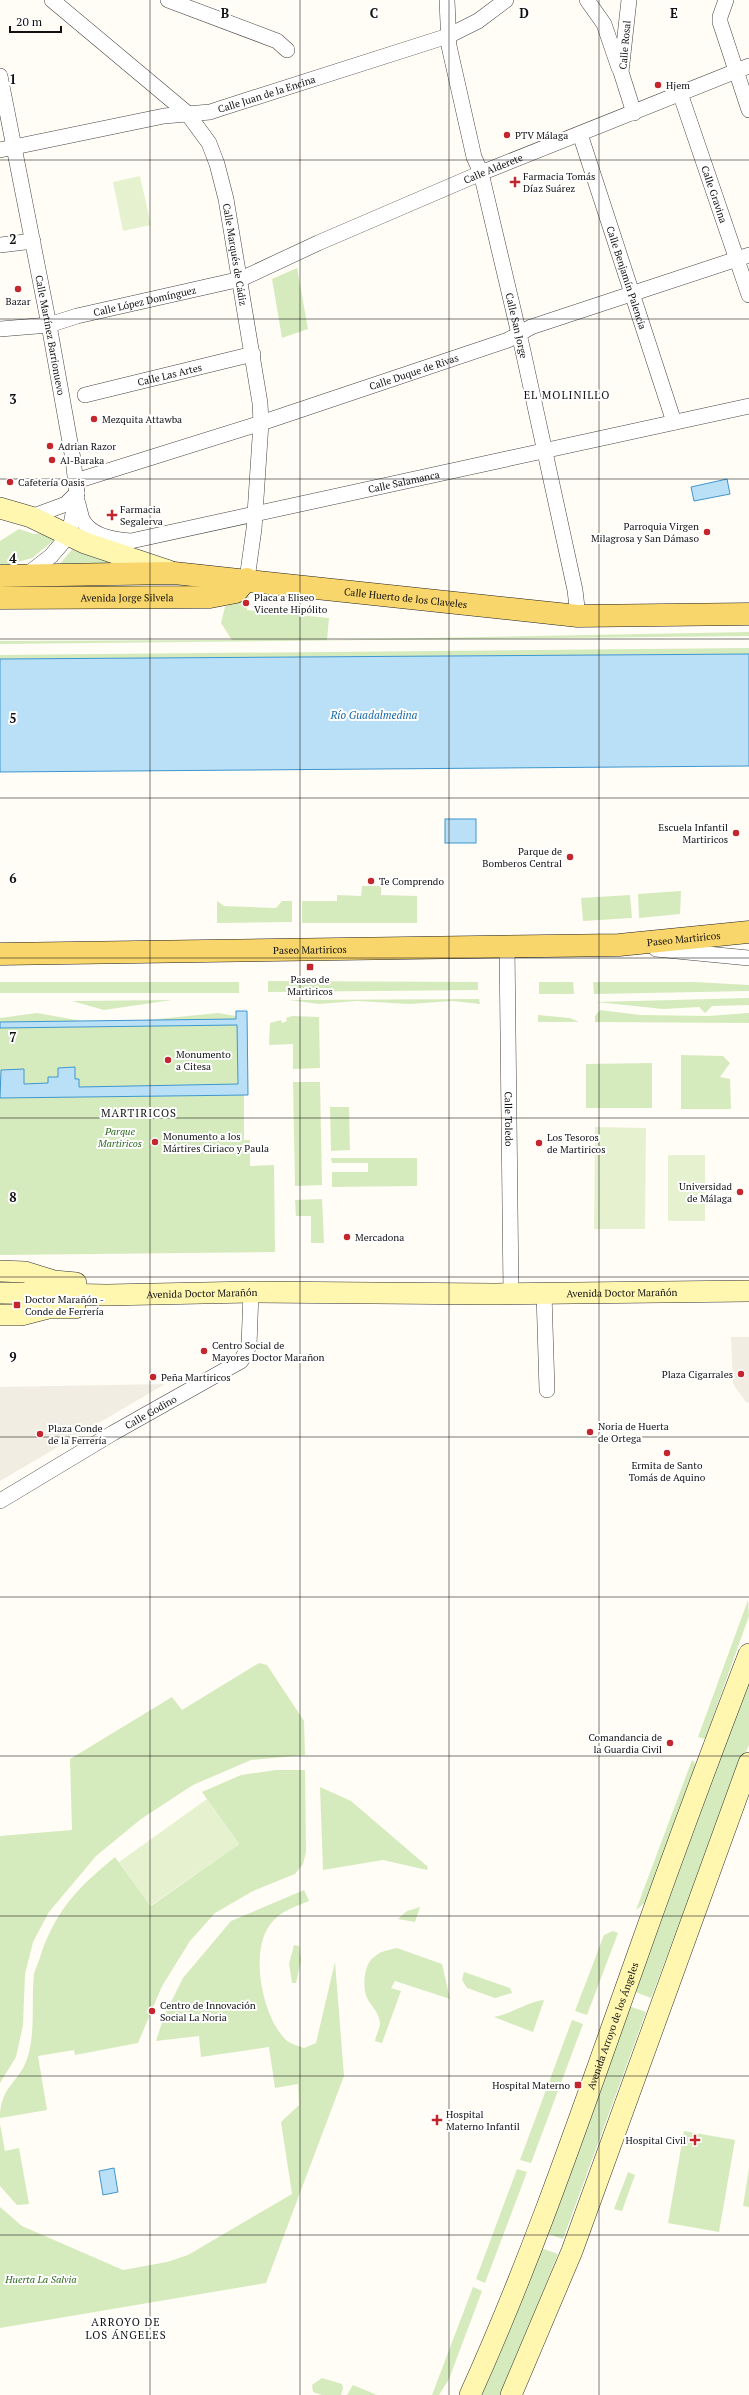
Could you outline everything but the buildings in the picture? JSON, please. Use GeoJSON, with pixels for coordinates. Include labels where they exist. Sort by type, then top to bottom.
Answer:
{"type":"FeatureCollection","features":[{"type":"Feature","properties":{"kind":"main road","name":"Calle Huerto de los Claveles"},"geometry":{"type":"LineString","coordinates":[[0,508],[31,517],[85,543],[174,573],[578,616],[749,614]]}},
{"type":"Feature","properties":{"kind":"main road"},"geometry":{"type":"LineString","coordinates":[[0,576],[174,573]]}},
{"type":"Feature","properties":{"kind":"main road","name":"Avenida Jorge Silvela"},"geometry":{"type":"LineString","coordinates":[[0,598],[210,597],[236,592],[247,580]]}},
{"type":"Feature","properties":{"kind":"main road","name":"Paseo Martiricos"},"geometry":{"type":"LineString","coordinates":[[0,954],[308,950],[507,945],[619,945],[749,932]]}},
{"type":"Feature","properties":{"kind":"main road","name":"Avenida Doctor Marañón"},"geometry":{"type":"LineString","coordinates":[[0,1272],[26,1272],[54,1281],[74,1282],[106,1295]]}},
{"type":"Feature","properties":{"kind":"main road","name":"Avenida Doctor Marañón"},"geometry":{"type":"LineString","coordinates":[[0,1293],[106,1295],[251,1292],[503,1294],[749,1291]]}},
{"type":"Feature","properties":{"kind":"main road","name":"Avenida Doctor Marañón"},"geometry":{"type":"LineString","coordinates":[[0,1315],[21,1315],[48,1308],[75,1308],[106,1295]]}},
{"type":"Feature","properties":{"kind":"main road","name":"Avenida Arroyo de los Ángeles"},"geometry":{"type":"LineString","coordinates":[[470,2395],[503,2323],[559,2176],[685,1823],[749,1654]]}},
{"type":"Feature","properties":{"kind":"main road"},"geometry":{"type":"LineString","coordinates":[[511,2395],[572,2251],[749,1763]]}},
{"type":"Feature","properties":{"kind":"street","name":"Calle Marqués de Cádiz"},"geometry":{"type":"LineString","coordinates":[[52,0],[188,113],[209,143],[217,164],[241,280],[253,354],[261,423],[253,552],[247,580]]}},
{"type":"Feature","properties":{"kind":"street"},"geometry":{"type":"LineString","coordinates":[[168,0],[277,41],[288,50]]}},
{"type":"Feature","properties":{"kind":"street","name":"Calle San Jorge"},"geometry":{"type":"LineString","coordinates":[[447,0],[448,36],[474,157],[481,173],[520,334],[575,590],[578,616]]}},
{"type":"Feature","properties":{"kind":"street","name":"Calle Juan de la Encina"},"geometry":{"type":"LineString","coordinates":[[7,148],[188,113],[210,112],[448,36],[478,21],[506,0]]}},
{"type":"Feature","properties":{"kind":"street"},"geometry":{"type":"LineString","coordinates":[[588,0],[604,24],[621,72]]}},
{"type":"Feature","properties":{"kind":"street","name":"Calle Rosal"},"geometry":{"type":"LineString","coordinates":[[629,0],[621,72],[634,113]]}},
{"type":"Feature","properties":{"kind":"street"},"geometry":{"type":"LineString","coordinates":[[726,0],[720,17],[720,22],[743,68],[749,110]]}},
{"type":"Feature","properties":{"kind":"street","name":"Calle Alderete"},"geometry":{"type":"LineString","coordinates":[[241,280],[318,243],[481,173],[634,113],[743,68]]}},
{"type":"Feature","properties":{"kind":"street","name":"Calle Martínez Barrionuevo"},"geometry":{"type":"LineString","coordinates":[[0,76],[7,148],[33,241],[77,491],[69,535],[51,556],[25,576]]}},
{"type":"Feature","properties":{"kind":"street","name":"Calle Gravina"},"geometry":{"type":"LineString","coordinates":[[680,93],[743,257],[749,294]]}},
{"type":"Feature","properties":{"kind":"street","name":"Calle Benjamín Palencia"},"geometry":{"type":"LineString","coordinates":[[580,134],[674,422]]}},
{"type":"Feature","properties":{"kind":"street"},"geometry":{"type":"LineString","coordinates":[[0,246],[33,241]]}},
{"type":"Feature","properties":{"kind":"street","name":"Calle Duque de Rivas"},"geometry":{"type":"LineString","coordinates":[[77,491],[261,423],[508,340],[531,327],[743,257]]}},
{"type":"Feature","properties":{"kind":"street","name":"Calle López Domínguez"},"geometry":{"type":"LineString","coordinates":[[0,330],[49,325],[77,316],[241,280]]}},
{"type":"Feature","properties":{"kind":"street","name":"Calle Las Artes"},"geometry":{"type":"LineString","coordinates":[[85,395],[253,354]]}},
{"type":"Feature","properties":{"kind":"street","name":"Calle Salamanca"},"geometry":{"type":"LineString","coordinates":[[77,491],[82,520],[99,534],[114,540],[131,541],[749,406]]}},
{"type":"Feature","properties":{"kind":"street"},"geometry":{"type":"LineString","coordinates":[[31,517],[66,504],[77,491]]}},
{"type":"Feature","properties":{"kind":"street","name":"Calle Toledo"},"geometry":{"type":"LineString","coordinates":[[503,1294],[507,945]]}},
{"type":"Feature","properties":{"kind":"street","name":"Paseo Martiricos"},"geometry":{"type":"LineString","coordinates":[[619,945],[749,958]]}},
{"type":"Feature","properties":{"kind":"street","name":"Calle Godino"},"geometry":{"type":"LineString","coordinates":[[0,1502],[113,1433],[241,1361],[249,1346],[251,1292]]}},
{"type":"Feature","properties":{"kind":"street"},"geometry":{"type":"LineString","coordinates":[[544,1293],[547,1390]]}},
{"type":"Feature","properties":{"kind":"green space"},"geometry":{"type":"Polygon","coordinates":[[[140,176],[151,225],[123,231],[113,182],[140,176]]]}},
{"type":"Feature","properties":{"kind":"green space"},"geometry":{"type":"Polygon","coordinates":[[[297,268],[308,329],[282,338],[272,279],[297,268]]]}},
{"type":"Feature","properties":{"kind":"green space"},"geometry":{"type":"Polygon","coordinates":[[[19,529],[34,534],[43,533],[53,539],[53,541],[32,558],[0,567],[0,541],[19,529]]]}},
{"type":"Feature","properties":{"kind":"green space"},"geometry":{"type":"Polygon","coordinates":[[[74,547],[125,564],[59,565],[74,547]]]}},
{"type":"Feature","properties":{"kind":"green space"},"geometry":{"type":"Polygon","coordinates":[[[243,596],[249,596],[247,610],[329,618],[327,640],[749,632],[749,636],[0,644],[0,641],[232,640],[221,623],[225,607],[243,596]]]}},
{"type":"Feature","properties":{"kind":"green space"},"geometry":{"type":"Polygon","coordinates":[[[749,648],[749,654],[0,659],[0,655],[749,648]]]}},
{"type":"Feature","properties":{"kind":"green space"},"geometry":{"type":"Polygon","coordinates":[[[362,886],[381,886],[381,895],[417,896],[417,923],[302,923],[302,901],[337,901],[337,895],[361,896],[362,886]]]}},
{"type":"Feature","properties":{"kind":"green space"},"geometry":{"type":"Polygon","coordinates":[[[681,891],[680,914],[639,918],[638,894],[681,891]]]}},
{"type":"Feature","properties":{"kind":"green space"},"geometry":{"type":"Polygon","coordinates":[[[630,895],[632,918],[583,921],[581,898],[630,895]]]}},
{"type":"Feature","properties":{"kind":"green space"},"geometry":{"type":"Polygon","coordinates":[[[217,901],[224,906],[276,908],[282,901],[292,901],[292,922],[217,923],[217,901]]]}},
{"type":"Feature","properties":{"kind":"green space"},"geometry":{"type":"Polygon","coordinates":[[[268,981],[478,982],[478,990],[268,992],[268,981]]]}},
{"type":"Feature","properties":{"kind":"green space"},"geometry":{"type":"Polygon","coordinates":[[[0,982],[239,982],[239,993],[0,993],[0,982]]]}},
{"type":"Feature","properties":{"kind":"green space"},"geometry":{"type":"Polygon","coordinates":[[[539,982],[573,982],[574,994],[539,994],[539,982]]]}},
{"type":"Feature","properties":{"kind":"green space"},"geometry":{"type":"Polygon","coordinates":[[[593,982],[694,982],[749,985],[749,991],[594,994],[593,982]]]}},
{"type":"Feature","properties":{"kind":"green space"},"geometry":{"type":"Polygon","coordinates":[[[749,998],[749,1005],[712,1006],[705,1013],[699,1007],[663,1009],[596,1002],[749,998]]]}},
{"type":"Feature","properties":{"kind":"green space"},"geometry":{"type":"Polygon","coordinates":[[[479,999],[480,1004],[453,1001],[409,1004],[357,1001],[319,1004],[289,1000],[479,999]]]}},
{"type":"Feature","properties":{"kind":"green space"},"geometry":{"type":"Polygon","coordinates":[[[172,1000],[104,1010],[72,1001],[172,1000]]]}},
{"type":"Feature","properties":{"kind":"green space"},"geometry":{"type":"Polygon","coordinates":[[[600,1010],[640,1015],[708,1016],[749,1013],[749,1023],[595,1022],[595,1016],[600,1010]]]}},
{"type":"Feature","properties":{"kind":"green space","name":"Parque Martiricos"},"geometry":{"type":"Polygon","coordinates":[[[236,1011],[247,1011],[248,1095],[244,1095],[244,1140],[250,1140],[250,1166],[274,1165],[275,1252],[0,1255],[0,1018],[37,1013],[82,1021],[147,1020],[218,1013],[236,1016],[236,1011]]]}},
{"type":"Feature","properties":{"kind":"green space"},"geometry":{"type":"Polygon","coordinates":[[[538,1015],[570,1018],[579,1022],[538,1022],[538,1015]]]}},
{"type":"Feature","properties":{"kind":"green space"},"geometry":{"type":"Polygon","coordinates":[[[292,1016],[319,1017],[320,1068],[293,1069],[293,1044],[269,1045],[270,1023],[281,1020],[282,1023],[287,1021],[286,1018],[292,1016]]]}},
{"type":"Feature","properties":{"kind":"green space"},"geometry":{"type":"Polygon","coordinates":[[[681,1055],[723,1056],[730,1063],[720,1077],[730,1079],[731,1109],[681,1109],[681,1055]]]}},
{"type":"Feature","properties":{"kind":"green space"},"geometry":{"type":"Polygon","coordinates":[[[652,1063],[652,1108],[586,1108],[586,1064],[652,1063]]]}},
{"type":"Feature","properties":{"kind":"green space"},"geometry":{"type":"Polygon","coordinates":[[[293,1082],[320,1082],[322,1185],[295,1186],[293,1082]]]}},
{"type":"Feature","properties":{"kind":"green space"},"geometry":{"type":"Polygon","coordinates":[[[330,1107],[349,1107],[350,1150],[331,1151],[330,1107]]]}},
{"type":"Feature","properties":{"kind":"green space"},"geometry":{"type":"Polygon","coordinates":[[[595,1127],[646,1128],[645,1229],[594,1229],[595,1127]]]}},
{"type":"Feature","properties":{"kind":"green space"},"geometry":{"type":"Polygon","coordinates":[[[668,1155],[705,1155],[705,1221],[668,1221],[668,1155]]]}},
{"type":"Feature","properties":{"kind":"green space"},"geometry":{"type":"Polygon","coordinates":[[[331,1158],[417,1158],[417,1186],[332,1187],[332,1172],[368,1172],[368,1163],[332,1163],[331,1158]]]}},
{"type":"Feature","properties":{"kind":"green space"},"geometry":{"type":"Polygon","coordinates":[[[322,1199],[324,1243],[311,1243],[311,1216],[296,1216],[295,1200],[322,1199]]]}},
{"type":"Feature","properties":{"kind":"green space"},"geometry":{"type":"Polygon","coordinates":[[[748,1600],[749,1616],[705,1739],[698,1737],[748,1600]]]}},
{"type":"Feature","properties":{"kind":"green space"},"geometry":{"type":"Polygon","coordinates":[[[259,1663],[267,1665],[304,1721],[305,1755],[251,1760],[193,1785],[141,1819],[96,1856],[49,1912],[33,1942],[25,1974],[23,2025],[16,2057],[0,2083],[0,1836],[72,1830],[70,1759],[172,1697],[182,1710],[259,1663]]]}},
{"type":"Feature","properties":{"kind":"green space"},"geometry":{"type":"Polygon","coordinates":[[[749,1678],[749,1745],[734,1778],[651,1998],[635,1992],[749,1678]]]}},
{"type":"Feature","properties":{"kind":"green space"},"geometry":{"type":"Polygon","coordinates":[[[692,1760],[695,1763],[694,1772],[647,1901],[636,1910],[692,1760]]]}},
{"type":"Feature","properties":{"kind":"green space"},"geometry":{"type":"Polygon","coordinates":[[[276,1770],[305,1770],[306,1852],[303,1864],[295,1874],[253,1891],[215,1913],[190,1941],[162,1986],[138,2043],[75,2055],[74,2050],[38,2056],[47,2110],[0,2118],[1,2107],[6,2092],[24,2067],[30,2049],[34,1974],[49,1935],[63,1909],[71,1898],[115,1857],[151,1906],[239,1844],[202,1792],[241,1775],[276,1770]]]}},
{"type":"Feature","properties":{"kind":"green space"},"geometry":{"type":"Polygon","coordinates":[[[320,1787],[351,1801],[428,1867],[427,1870],[383,1860],[323,1870],[320,1787]]]}},
{"type":"Feature","properties":{"kind":"green space"},"geometry":{"type":"Polygon","coordinates":[[[207,1799],[239,1844],[150,1906],[119,1862],[207,1799]]]}},
{"type":"Feature","properties":{"kind":"green space","name":"Huerta La Salvia"},"geometry":{"type":"Polygon","coordinates":[[[304,1890],[309,1901],[282,1914],[274,1920],[266,1932],[261,1947],[261,1982],[271,2016],[278,2030],[287,2041],[304,2048],[316,2043],[335,1962],[344,2076],[266,2283],[0,2328],[0,2207],[22,2226],[123,2270],[167,2262],[188,2255],[292,2194],[281,2122],[299,2105],[298,2084],[275,2088],[269,2047],[201,2057],[199,2036],[156,2041],[164,2016],[183,1978],[231,1921],[304,1890]]]}},
{"type":"Feature","properties":{"kind":"green space"},"geometry":{"type":"Polygon","coordinates":[[[420,1907],[415,1922],[398,1919],[407,1911],[420,1907]]]}},
{"type":"Feature","properties":{"kind":"green space"},"geometry":{"type":"Polygon","coordinates":[[[613,1931],[618,1933],[587,2015],[575,2011],[604,1935],[613,1931]]]}},
{"type":"Feature","properties":{"kind":"green space"},"geometry":{"type":"Polygon","coordinates":[[[294,1945],[299,1946],[301,1960],[296,1983],[292,1983],[289,1964],[294,1945]]]}},
{"type":"Feature","properties":{"kind":"green space"},"geometry":{"type":"Polygon","coordinates":[[[397,1948],[442,1964],[450,1999],[395,1981],[391,1988],[401,1991],[382,2043],[375,2041],[380,2023],[375,2009],[365,1993],[364,1982],[366,1970],[371,1960],[382,1952],[397,1948]]]}},
{"type":"Feature","properties":{"kind":"green space"},"geometry":{"type":"Polygon","coordinates":[[[464,1972],[510,1988],[512,1993],[495,1998],[467,1988],[462,1980],[464,1972]]]}},
{"type":"Feature","properties":{"kind":"green space"},"geometry":{"type":"Polygon","coordinates":[[[544,2000],[533,2032],[494,2017],[531,2003],[544,2000]]]}},
{"type":"Feature","properties":{"kind":"green space"},"geometry":{"type":"Polygon","coordinates":[[[629,2006],[646,2012],[563,2239],[545,2233],[629,2006]]]}},
{"type":"Feature","properties":{"kind":"green space"},"geometry":{"type":"Polygon","coordinates":[[[572,2020],[583,2024],[531,2163],[520,2160],[572,2020]]]}},
{"type":"Feature","properties":{"kind":"green space"},"geometry":{"type":"Polygon","coordinates":[[[0,2124],[5,2151],[19,2148],[29,2204],[17,2205],[0,2186],[0,2124]]]}},
{"type":"Feature","properties":{"kind":"green space"},"geometry":{"type":"Polygon","coordinates":[[[684,2131],[735,2140],[719,2232],[668,2223],[684,2131]]]}},
{"type":"Feature","properties":{"kind":"green space"},"geometry":{"type":"Polygon","coordinates":[[[749,2168],[749,2207],[743,2206],[749,2168]]]}},
{"type":"Feature","properties":{"kind":"green space"},"geometry":{"type":"Polygon","coordinates":[[[517,2169],[527,2172],[485,2283],[476,2279],[517,2169]]]}},
{"type":"Feature","properties":{"kind":"green space"},"geometry":{"type":"Polygon","coordinates":[[[628,2172],[635,2175],[622,2211],[614,2209],[628,2172]]]}},
{"type":"Feature","properties":{"kind":"green space"},"geometry":{"type":"Polygon","coordinates":[[[541,2248],[558,2254],[501,2395],[481,2395],[541,2248]]]}},
{"type":"Feature","properties":{"kind":"green space"},"geometry":{"type":"Polygon","coordinates":[[[473,2287],[482,2291],[449,2379],[439,2395],[432,2395],[473,2287]]]}},
{"type":"Feature","properties":{"kind":"green space"},"geometry":{"type":"Polygon","coordinates":[[[322,2378],[342,2384],[343,2388],[341,2395],[322,2395],[313,2392],[312,2385],[322,2378]]]}},
{"type":"Feature","properties":{"kind":"green space"},"geometry":{"type":"Polygon","coordinates":[[[353,2385],[377,2395],[347,2395],[353,2385]]]}},
{"type":"Feature","properties":{"kind":"shaded area","name":"Plaza Cigarrales"},"geometry":{"type":"Polygon","coordinates":[[[731,1337],[749,1337],[749,1403],[746,1402],[733,1384],[731,1337]]]}},
{"type":"Feature","properties":{"kind":"shaded area","name":"Plaza Conde de la Ferrería"},"geometry":{"type":"Polygon","coordinates":[[[165,1384],[0,1481],[0,1387],[165,1384]]]}},
{"type":"Feature","properties":{"kind":"water"},"geometry":{"type":"Polygon","coordinates":[[[727,479],[730,494],[694,501],[691,487],[727,479]]]}},
{"type":"Feature","properties":{"kind":"water","name":"Río Guadalmedina"},"geometry":{"type":"Polygon","coordinates":[[[749,654],[749,766],[0,772],[0,659],[749,654]]]}},
{"type":"Feature","properties":{"kind":"water"},"geometry":{"type":"Polygon","coordinates":[[[445,819],[476,819],[476,843],[445,843],[445,819]]]}},
{"type":"Feature","properties":{"kind":"water"},"geometry":{"type":"Polygon","coordinates":[[[236,1011],[247,1011],[248,1095],[0,1098],[1,1070],[24,1069],[24,1084],[48,1083],[48,1077],[58,1077],[58,1068],[75,1067],[75,1079],[79,1079],[79,1087],[238,1084],[237,1025],[0,1028],[0,1022],[236,1019],[236,1011]]]}},
{"type":"Feature","properties":{"kind":"water"},"geometry":{"type":"Polygon","coordinates":[[[114,2168],[118,2192],[103,2195],[99,2171],[114,2168]]]}},
{"type":"Feature","properties":{"kind":"place","name":"Hjem"},"geometry":{"type":"Point","coordinates":[658,85]}},
{"type":"Feature","properties":{"kind":"place","name":"PTV Málaga"},"geometry":{"type":"Point","coordinates":[507,135]}},
{"type":"Feature","properties":{"kind":"place","name":"Farmacia Tomás Díaz Suárez"},"geometry":{"type":"Point","coordinates":[515,182]}},
{"type":"Feature","properties":{"kind":"place","name":"Bazar"},"geometry":{"type":"Point","coordinates":[18,289]}},
{"type":"Feature","properties":{"kind":"place","name":"Mezquita Attawba"},"geometry":{"type":"Point","coordinates":[94,419]}},
{"type":"Feature","properties":{"kind":"place","name":"Adrian Razor"},"geometry":{"type":"Point","coordinates":[50,446]}},
{"type":"Feature","properties":{"kind":"place","name":"Al-Baraka"},"geometry":{"type":"Point","coordinates":[52,460]}},
{"type":"Feature","properties":{"kind":"place","name":"Cafetería Oasis"},"geometry":{"type":"Point","coordinates":[10,482]}},
{"type":"Feature","properties":{"kind":"place","name":"Farmacia Segalerva"},"geometry":{"type":"Point","coordinates":[112,515]}},
{"type":"Feature","properties":{"kind":"place","name":"Parroquia Virgen Milagrosa y San Dámaso"},"geometry":{"type":"Point","coordinates":[707,532]}},
{"type":"Feature","properties":{"kind":"place","name":"Placa a Eliseo Vicente Hipólito"},"geometry":{"type":"Point","coordinates":[246,603]}},
{"type":"Feature","properties":{"kind":"place","name":"Escuela Infantil Martiricos"},"geometry":{"type":"Point","coordinates":[736,833]}},
{"type":"Feature","properties":{"kind":"place","name":"Parque de Bomberos Central"},"geometry":{"type":"Point","coordinates":[570,857]}},
{"type":"Feature","properties":{"kind":"place","name":"Te Comprendo"},"geometry":{"type":"Point","coordinates":[371,881]}},
{"type":"Feature","properties":{"kind":"place","name":"Paseo de Martiricos"},"geometry":{"type":"Point","coordinates":[310,967]}},
{"type":"Feature","properties":{"kind":"place","name":"Monumento a Citesa"},"geometry":{"type":"Point","coordinates":[168,1060]}},
{"type":"Feature","properties":{"kind":"place","name":"Monumento a los Mártires Ciriaco y Paula"},"geometry":{"type":"Point","coordinates":[155,1142]}},
{"type":"Feature","properties":{"kind":"place","name":"Los Tesoros de Martiricos"},"geometry":{"type":"Point","coordinates":[539,1143]}},
{"type":"Feature","properties":{"kind":"place","name":"Universidad de Málaga"},"geometry":{"type":"Point","coordinates":[740,1192]}},
{"type":"Feature","properties":{"kind":"place","name":"Mercadona"},"geometry":{"type":"Point","coordinates":[347,1237]}},
{"type":"Feature","properties":{"kind":"place","name":"Doctor Marañón - Conde de Ferrería"},"geometry":{"type":"Point","coordinates":[17,1305]}},
{"type":"Feature","properties":{"kind":"place","name":"Centro Social de Mayores Doctor Marañon"},"geometry":{"type":"Point","coordinates":[204,1351]}},
{"type":"Feature","properties":{"kind":"place","name":"Plaza Cigarrales"},"geometry":{"type":"Point","coordinates":[741,1374]}},
{"type":"Feature","properties":{"kind":"place","name":"Peña Martiricos"},"geometry":{"type":"Point","coordinates":[153,1377]}},
{"type":"Feature","properties":{"kind":"place","name":"Noria de Huerta de Ortega"},"geometry":{"type":"Point","coordinates":[590,1432]}},
{"type":"Feature","properties":{"kind":"place","name":"Plaza Conde de la Ferrería"},"geometry":{"type":"Point","coordinates":[40,1434]}},
{"type":"Feature","properties":{"kind":"place","name":"Ermita de Santo Tomás de Aquino"},"geometry":{"type":"Point","coordinates":[667,1453]}},
{"type":"Feature","properties":{"kind":"place","name":"Comandancia de la Guardia Civil"},"geometry":{"type":"Point","coordinates":[670,1743]}},
{"type":"Feature","properties":{"kind":"place","name":"Centro de Innovación Social La Noria"},"geometry":{"type":"Point","coordinates":[152,2011]}},
{"type":"Feature","properties":{"kind":"place","name":"Hospital Materno"},"geometry":{"type":"Point","coordinates":[578,2085]}},
{"type":"Feature","properties":{"kind":"place","name":"Hospital Materno Infantil"},"geometry":{"type":"Point","coordinates":[437,2120]}},
{"type":"Feature","properties":{"kind":"place","name":"Hospital Civil"},"geometry":{"type":"Point","coordinates":[695,2140]}},
{"type":"Feature","properties":{"kind":"district","name":"EL MOLINILLO"},"geometry":{"type":"Point","coordinates":[567,395]}},
{"type":"Feature","properties":{"kind":"district","name":"MARTIRICOS"},"geometry":{"type":"Point","coordinates":[139,1113]}},
{"type":"Feature","properties":{"kind":"district","name":"ARROYO DE LOS ÁNGELES"},"geometry":{"type":"Point","coordinates":[126,2328]}}]}
